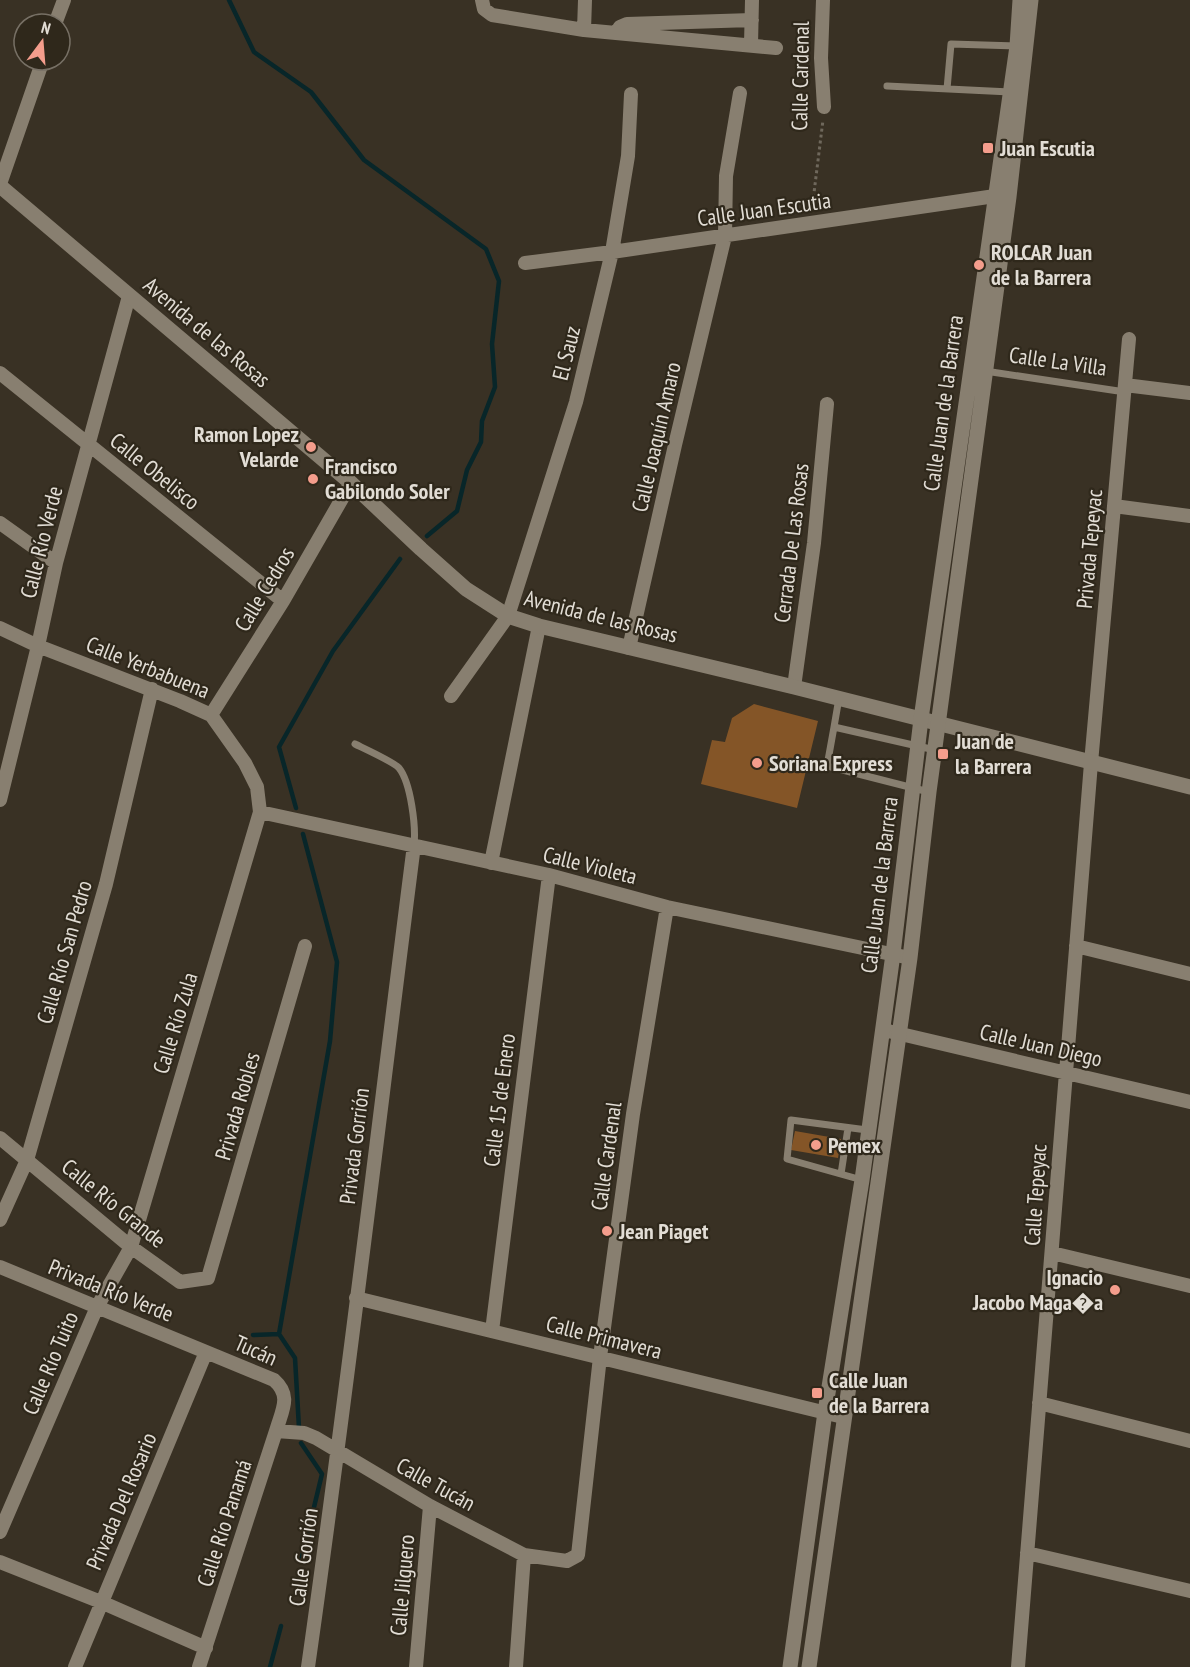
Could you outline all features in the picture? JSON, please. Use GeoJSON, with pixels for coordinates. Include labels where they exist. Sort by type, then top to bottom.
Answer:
{"type":"FeatureCollection","features":[{"type":"Feature","properties":{"kind":"main road","name":"Calle Juan de la Barrera"},"geometry":{"type":"LineString","coordinates":[[1020,0],[1022,46]]}},
{"type":"Feature","properties":{"kind":"main road","name":"Calle Juan de la Barrera"},"geometry":{"type":"LineString","coordinates":[[790,1667],[825,1412],[862,1180],[873,1151],[867,1130],[893,954],[921,719],[1002,197],[1022,46],[1031,0]]}},
{"type":"Feature","properties":{"kind":"main road","name":"Avenida de las Rosas"},"geometry":{"type":"LineString","coordinates":[[0,185],[351,483],[466,588],[508,616],[539,626],[839,698],[1190,787]]}},
{"type":"Feature","properties":{"kind":"main road","name":"Calle Juan de la Barrera"},"geometry":{"type":"LineString","coordinates":[[809,1667],[843,1417],[873,1151],[898,1033],[910,958],[929,792],[985,372],[1002,197]]}},
{"type":"Feature","properties":{"kind":"street"},"geometry":{"type":"LineString","coordinates":[[584,30],[585,0]]}},
{"type":"Feature","properties":{"kind":"street"},"geometry":{"type":"LineString","coordinates":[[751,45],[752,0]]}},
{"type":"Feature","properties":{"kind":"street","name":"Calle Cardenal"},"geometry":{"type":"LineString","coordinates":[[823,0],[821,58],[824,107]]}},
{"type":"Feature","properties":{"kind":"street"},"geometry":{"type":"LineString","coordinates":[[483,5],[492,15],[584,30],[776,48]]}},
{"type":"Feature","properties":{"kind":"street"},"geometry":{"type":"LineString","coordinates":[[616,33],[620,27],[627,24],[752,20]]}},
{"type":"Feature","properties":{"kind":"street"},"geometry":{"type":"LineString","coordinates":[[0,185],[39,72]]}},
{"type":"Feature","properties":{"kind":"street","name":"Calle Joaquín Amaro"},"geometry":{"type":"LineString","coordinates":[[629,648],[725,236],[726,176],[740,93]]}},
{"type":"Feature","properties":{"kind":"street","name":"El Sauz"},"geometry":{"type":"LineString","coordinates":[[452,696],[508,616],[576,402],[612,252],[628,156],[631,94]]}},
{"type":"Feature","properties":{"kind":"street","name":"Calle Juan Escutia"},"geometry":{"type":"LineString","coordinates":[[525,263],[1002,197]]}},
{"type":"Feature","properties":{"kind":"street","name":"Calle Río Verde"},"geometry":{"type":"LineString","coordinates":[[0,800],[56,563],[129,296]]}},
{"type":"Feature","properties":{"kind":"street","name":"Privada Tepeyac"},"geometry":{"type":"LineString","coordinates":[[1091,763],[1129,339]]}},
{"type":"Feature","properties":{"kind":"street","name":"Calle Obelisco"},"geometry":{"type":"LineString","coordinates":[[0,373],[283,601]]}},
{"type":"Feature","properties":{"kind":"street","name":"Calle La Villa"},"geometry":{"type":"LineString","coordinates":[[1125,388],[1190,393]]}},
{"type":"Feature","properties":{"kind":"street","name":"Cerrada De Las Rosas"},"geometry":{"type":"LineString","coordinates":[[794,687],[814,543],[827,404]]}},
{"type":"Feature","properties":{"kind":"street","name":"Calle Cedros"},"geometry":{"type":"LineString","coordinates":[[211,715],[283,601],[351,483]]}},
{"type":"Feature","properties":{"kind":"street"},"geometry":{"type":"LineString","coordinates":[[1114,506],[1190,516]]}},
{"type":"Feature","properties":{"kind":"street"},"geometry":{"type":"LineString","coordinates":[[0,523],[56,563]]}},
{"type":"Feature","properties":{"kind":"street"},"geometry":{"type":"LineString","coordinates":[[491,863],[539,626]]}},
{"type":"Feature","properties":{"kind":"street","name":"Calle Yerbabuena"},"geometry":{"type":"LineString","coordinates":[[0,628],[38,646],[152,689],[211,715],[245,764],[257,787],[260,812]]}},
{"type":"Feature","properties":{"kind":"street","name":"Calle Río San Pedro"},"geometry":{"type":"LineString","coordinates":[[0,1220],[27,1160],[106,884],[152,689]]}},
{"type":"Feature","properties":{"kind":"street","name":"Calle Tepeyac"},"geometry":{"type":"LineString","coordinates":[[1018,1667],[1091,763]]}},
{"type":"Feature","properties":{"kind":"street","name":"Calle Violeta"},"geometry":{"type":"LineString","coordinates":[[260,812],[549,875],[667,907],[910,958]]}},
{"type":"Feature","properties":{"kind":"street","name":"Calle Río Zula"},"geometry":{"type":"LineString","coordinates":[[130,1246],[260,812]]}},
{"type":"Feature","properties":{"kind":"street","name":"Privada Gorrión"},"geometry":{"type":"LineString","coordinates":[[338,1453],[414,845]]}},
{"type":"Feature","properties":{"kind":"street","name":"Calle 15 de Enero"},"geometry":{"type":"LineString","coordinates":[[492,1331],[549,875]]}},
{"type":"Feature","properties":{"kind":"street","name":"Calle Cardenal"},"geometry":{"type":"LineString","coordinates":[[578,1555],[600,1357],[633,1114],[667,907]]}},
{"type":"Feature","properties":{"kind":"street","name":"Privada Robles"},"geometry":{"type":"LineString","coordinates":[[208,1278],[305,946]]}},
{"type":"Feature","properties":{"kind":"street"},"geometry":{"type":"LineString","coordinates":[[1076,946],[1190,974]]}},
{"type":"Feature","properties":{"kind":"street","name":"Calle Juan Diego"},"geometry":{"type":"LineString","coordinates":[[882,1030],[1190,1102]]}},
{"type":"Feature","properties":{"kind":"street","name":"Calle Río Grande"},"geometry":{"type":"LineString","coordinates":[[0,1138],[130,1246],[180,1282],[208,1278]]}},
{"type":"Feature","properties":{"kind":"street","name":"Calle Río Tuito"},"geometry":{"type":"LineString","coordinates":[[0,1532],[97,1306],[130,1246]]}},
{"type":"Feature","properties":{"kind":"street"},"geometry":{"type":"LineString","coordinates":[[1052,1253],[1190,1286]]}},
{"type":"Feature","properties":{"kind":"street","name":"Privada Río Verde"},"geometry":{"type":"LineString","coordinates":[[0,1267],[206,1352]]}},
{"type":"Feature","properties":{"kind":"street","name":"Calle Primavera"},"geometry":{"type":"LineString","coordinates":[[356,1298],[843,1417]]}},
{"type":"Feature","properties":{"kind":"street","name":"Tucán"},"geometry":{"type":"LineString","coordinates":[[206,1352],[274,1380],[284,1392]]}},
{"type":"Feature","properties":{"kind":"street","name":"Privada Del Rosario"},"geometry":{"type":"LineString","coordinates":[[75,1667],[206,1352]]}},
{"type":"Feature","properties":{"kind":"street","name":"Calle Río Panamá"},"geometry":{"type":"LineString","coordinates":[[199,1667],[276,1431],[285,1399],[284,1392]]}},
{"type":"Feature","properties":{"kind":"street"},"geometry":{"type":"LineString","coordinates":[[1039,1403],[1190,1441]]}},
{"type":"Feature","properties":{"kind":"street","name":"Calle Tucán"},"geometry":{"type":"LineString","coordinates":[[276,1431],[310,1436],[430,1506],[524,1555],[567,1561],[578,1555]]}},
{"type":"Feature","properties":{"kind":"street","name":"Calle Gorrión"},"geometry":{"type":"LineString","coordinates":[[308,1667],[338,1453]]}},
{"type":"Feature","properties":{"kind":"street","name":"Calle Jilguero"},"geometry":{"type":"LineString","coordinates":[[416,1667],[430,1506]]}},
{"type":"Feature","properties":{"kind":"street"},"geometry":{"type":"LineString","coordinates":[[1027,1552],[1190,1591]]}},
{"type":"Feature","properties":{"kind":"street"},"geometry":{"type":"LineString","coordinates":[[516,1667],[524,1555]]}},
{"type":"Feature","properties":{"kind":"street"},"geometry":{"type":"LineString","coordinates":[[0,1562],[101,1602],[206,1648]]}},
{"type":"Feature","properties":{"kind":"lane"},"geometry":{"type":"LineString","coordinates":[[947,89],[951,44],[1022,46]]}},
{"type":"Feature","properties":{"kind":"lane"},"geometry":{"type":"LineString","coordinates":[[887,86],[1016,92]]}},
{"type":"Feature","properties":{"kind":"lane","name":"Calle La Villa"},"geometry":{"type":"LineString","coordinates":[[985,372],[1125,388]]}},
{"type":"Feature","properties":{"kind":"lane"},"geometry":{"type":"LineString","coordinates":[[839,698],[826,766],[929,792]]}},
{"type":"Feature","properties":{"kind":"lane"},"geometry":{"type":"LineString","coordinates":[[834,727],[935,750]]}},
{"type":"Feature","properties":{"kind":"lane"},"geometry":{"type":"LineString","coordinates":[[355,744],[399,768],[408,790],[415,836],[414,845]]}},
{"type":"Feature","properties":{"kind":"lane"},"geometry":{"type":"LineString","coordinates":[[862,1180],[787,1159],[791,1120],[867,1130]]}},
{"type":"Feature","properties":{"kind":"lane"},"geometry":{"type":"LineString","coordinates":[[840,1174],[848,1128]]}},
{"type":"Feature","properties":{"kind":"path","name":"Calle Cardenal"},"geometry":{"type":"LineString","coordinates":[[810,224],[824,107]]}},
{"type":"Feature","properties":{"kind":"building","name":"Soriana Express"},"geometry":{"type":"Polygon","coordinates":[[[754,704],[818,721],[797,808],[701,784],[712,740],[725,742],[732,718],[754,704]]]}},
{"type":"Feature","properties":{"kind":"building","name":"Pemex"},"geometry":{"type":"Polygon","coordinates":[[[795,1131],[841,1139],[838,1158],[791,1150],[795,1131]]]}},
{"type":"Feature","properties":{"kind":"waterway"},"geometry":{"type":"LineString","coordinates":[[229,0],[254,52],[311,92],[364,160],[486,249],[499,281],[492,344],[495,387],[482,421],[481,442],[467,470],[457,511],[427,536]]}},
{"type":"Feature","properties":{"kind":"waterway"},"geometry":{"type":"LineString","coordinates":[[296,808],[279,747],[333,651],[400,559]]}},
{"type":"Feature","properties":{"kind":"waterway"},"geometry":{"type":"LineString","coordinates":[[299,1428],[295,1358],[279,1334],[330,1041],[337,962],[303,834]]}},
{"type":"Feature","properties":{"kind":"waterway"},"geometry":{"type":"LineString","coordinates":[[253,1335],[279,1334]]}},
{"type":"Feature","properties":{"kind":"waterway"},"geometry":{"type":"LineString","coordinates":[[301,1443],[322,1474],[301,1561]]}},
{"type":"Feature","properties":{"kind":"waterway"},"geometry":{"type":"LineString","coordinates":[[270,1667],[281,1626]]}},
{"type":"Feature","properties":{"kind":"place","name":"Juan Escutia"},"geometry":{"type":"Point","coordinates":[988,148]}},
{"type":"Feature","properties":{"kind":"place","name":"ROLCAR Juan de la Barrera"},"geometry":{"type":"Point","coordinates":[979,265]}},
{"type":"Feature","properties":{"kind":"place","name":"Ramon Lopez Velarde"},"geometry":{"type":"Point","coordinates":[311,447]}},
{"type":"Feature","properties":{"kind":"place","name":"Francisco Gabilondo Soler"},"geometry":{"type":"Point","coordinates":[313,479]}},
{"type":"Feature","properties":{"kind":"place","name":"Juan de la Barrera"},"geometry":{"type":"Point","coordinates":[943,754]}},
{"type":"Feature","properties":{"kind":"place","name":"Soriana Express"},"geometry":{"type":"Point","coordinates":[757,763]}},
{"type":"Feature","properties":{"kind":"place","name":"Pemex"},"geometry":{"type":"Point","coordinates":[816,1145]}},
{"type":"Feature","properties":{"kind":"place","name":"Jean Piaget"},"geometry":{"type":"Point","coordinates":[607,1231]}},
{"type":"Feature","properties":{"kind":"place","name":"Ignacio Jacobo Maga�a"},"geometry":{"type":"Point","coordinates":[1115,1290]}},
{"type":"Feature","properties":{"kind":"place","name":"Calle Juan de la Barrera"},"geometry":{"type":"Point","coordinates":[817,1393]}}]}
